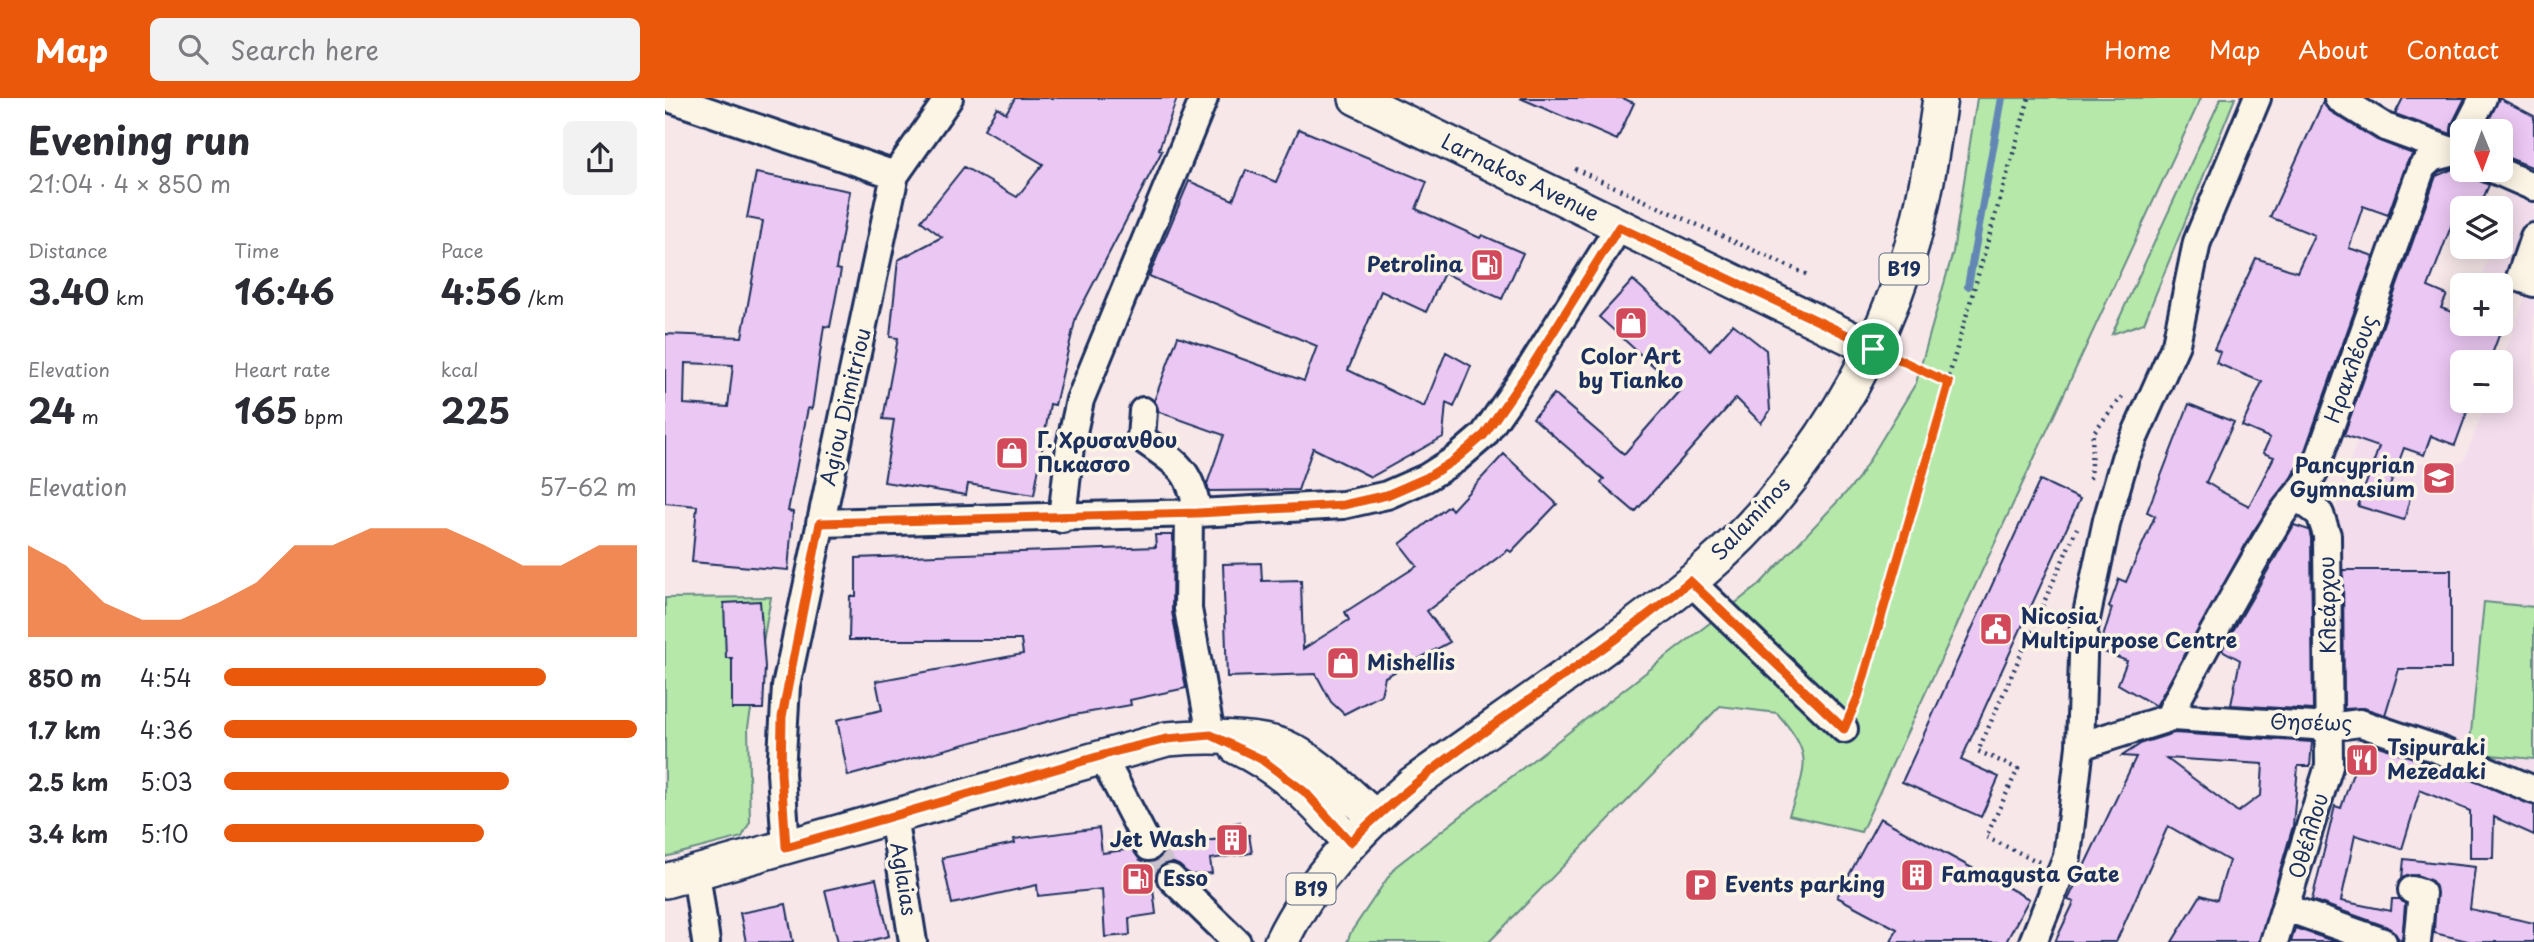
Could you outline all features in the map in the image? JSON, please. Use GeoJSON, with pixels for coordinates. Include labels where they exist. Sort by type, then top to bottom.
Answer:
{"type":"FeatureCollection","features":[{"type":"Feature","properties":{"kind":"main road","name":"Larnakos Avenue"},"geometry":{"type":"LineString","coordinates":[[1356,98],[1395,107],[1619,227],[1873,349]]}},
{"type":"Feature","properties":{"kind":"main road","name":"Salaminos"},"geometry":{"type":"LineString","coordinates":[[1282,942],[1313,887],[1350,842],[1375,817],[1412,784],[1597,653],[1690,581],[1771,504],[1821,438],[1873,349],[1906,264],[1920,212],[1940,98]]}},
{"type":"Feature","properties":{"kind":"main road"},"geometry":{"type":"LineString","coordinates":[[1211,735],[1261,759],[1305,792],[1350,842]]}},
{"type":"Feature","properties":{"kind":"main road"},"geometry":{"type":"LineString","coordinates":[[680,876],[1102,756],[1167,739],[1211,735],[1284,746],[1318,769],[1375,817]]}},
{"type":"Feature","properties":{"kind":"street"},"geometry":{"type":"LineString","coordinates":[[669,98],[895,175],[949,98]]}},
{"type":"Feature","properties":{"kind":"street"},"geometry":{"type":"LineString","coordinates":[[1062,519],[1070,446],[1080,400],[1204,98]]}},
{"type":"Feature","properties":{"kind":"street"},"geometry":{"type":"LineString","coordinates":[[2033,942],[2067,857],[2080,746],[2084,628],[2107,520],[2125,458],[2176,344],[2197,242],[2257,98]]}},
{"type":"Feature","properties":{"kind":"street"},"geometry":{"type":"LineString","coordinates":[[2338,98],[2385,127],[2450,142]]}},
{"type":"Feature","properties":{"kind":"street"},"geometry":{"type":"LineString","coordinates":[[2473,119],[2483,98]]}},
{"type":"Feature","properties":{"kind":"street","name":"Ηρακλέους"},"geometry":{"type":"LineString","coordinates":[[2172,717],[2172,710],[2204,648],[2282,514],[2315,470],[2422,167],[2432,158],[2450,149]]}},
{"type":"Feature","properties":{"kind":"street","name":"Agiou Dimitriou"},"geometry":{"type":"LineString","coordinates":[[786,847],[781,773],[782,717],[820,523],[895,175]]}},
{"type":"Feature","properties":{"kind":"street"},"geometry":{"type":"LineString","coordinates":[[2513,178],[2534,187]]}},
{"type":"Feature","properties":{"kind":"street"},"geometry":{"type":"LineString","coordinates":[[820,523],[1062,519],[1193,513],[1343,505],[1387,495],[1426,478],[1456,459],[1484,435],[1525,376],[1619,227]]}},
{"type":"Feature","properties":{"kind":"street"},"geometry":{"type":"LineString","coordinates":[[2534,237],[2520,278],[2534,283]]}},
{"type":"Feature","properties":{"kind":"street"},"geometry":{"type":"LineString","coordinates":[[1143,411],[1141,438],[1184,469],[1194,491],[1188,609],[1211,735]]}},
{"type":"Feature","properties":{"kind":"street","name":"Κλεάρχου"},"geometry":{"type":"LineString","coordinates":[[2297,497],[2321,514],[2325,522],[2330,727]]}},
{"type":"Feature","properties":{"kind":"street"},"geometry":{"type":"LineString","coordinates":[[1690,581],[1844,729]]}},
{"type":"Feature","properties":{"kind":"street","name":"Θησέως"},"geometry":{"type":"LineString","coordinates":[[2080,746],[2172,717],[2330,727],[2360,723],[2384,729],[2534,790]]}},
{"type":"Feature","properties":{"kind":"street","name":"Οθέλλου"},"geometry":{"type":"LineString","coordinates":[[2274,942],[2325,786],[2329,766],[2330,727]]}},
{"type":"Feature","properties":{"kind":"street"},"geometry":{"type":"LineString","coordinates":[[1102,756],[1149,847]]}},
{"type":"Feature","properties":{"kind":"street","name":"Aglaias"},"geometry":{"type":"LineString","coordinates":[[893,816],[913,942]]}},
{"type":"Feature","properties":{"kind":"street"},"geometry":{"type":"LineString","coordinates":[[680,876],[706,942]]}},
{"type":"Feature","properties":{"kind":"street"},"geometry":{"type":"LineString","coordinates":[[1171,878],[1237,942]]}},
{"type":"Feature","properties":{"kind":"street"},"geometry":{"type":"LineString","coordinates":[[2412,890],[2422,893],[2417,942]]}},
{"type":"Feature","properties":{"kind":"street"},"geometry":{"type":"LineString","coordinates":[[2287,908],[2383,942]]}},
{"type":"Feature","properties":{"kind":"path"},"geometry":{"type":"LineString","coordinates":[[1844,729],[1858,697],[1949,383],[1965,312],[2029,98]]}},
{"type":"Feature","properties":{"kind":"path"},"geometry":{"type":"LineString","coordinates":[[1574,169],[1810,276]]}},
{"type":"Feature","properties":{"kind":"path"},"geometry":{"type":"LineString","coordinates":[[1873,349],[1949,383]]}},
{"type":"Feature","properties":{"kind":"path"},"geometry":{"type":"LineString","coordinates":[[2089,492],[2093,433],[2126,392]]}},
{"type":"Feature","properties":{"kind":"path"},"geometry":{"type":"LineString","coordinates":[[2042,864],[1986,837],[2018,769],[1978,751],[2083,516]]}},
{"type":"Feature","properties":{"kind":"shaded area","name":"Pancyprian Gymnasium"},"geometry":{"type":"Polygon","coordinates":[[[2505,191],[2534,202],[2534,781],[2402,729],[2334,708],[2337,493],[2358,440],[2380,447],[2377,455],[2399,463],[2463,463],[2482,413],[2513,413],[2513,350],[2506,350],[2524,301],[2520,284],[2513,282],[2513,273],[2484,273],[2488,259],[2513,259],[2513,196],[2504,196],[2505,191]]]}},
{"type":"Feature","properties":{"kind":"green space"},"geometry":{"type":"Polygon","coordinates":[[[1977,98],[2201,98],[1861,832],[1789,815],[1803,772],[1804,761],[1797,740],[1777,713],[1720,706],[1489,942],[1347,942],[1395,867],[1760,584],[1856,482],[1916,383],[1953,252],[1977,98]]]}},
{"type":"Feature","properties":{"kind":"green space"},"geometry":{"type":"Polygon","coordinates":[[[2221,98],[2235,98],[2144,323],[2112,334],[2221,98]]]}},
{"type":"Feature","properties":{"kind":"green space"},"geometry":{"type":"Polygon","coordinates":[[[771,597],[748,727],[750,822],[742,837],[665,857],[665,598],[771,597]]]}},
{"type":"Feature","properties":{"kind":"green space"},"geometry":{"type":"Polygon","coordinates":[[[2484,602],[2534,607],[2534,759],[2469,753],[2484,602]]]}},
{"type":"Feature","properties":{"kind":"building"},"geometry":{"type":"Polygon","coordinates":[[[1015,98],[1177,98],[1159,149],[1162,151],[1076,317],[1055,405],[1050,404],[1034,495],[968,484],[966,495],[884,482],[894,420],[883,419],[898,338],[890,337],[898,260],[942,237],[921,221],[964,167],[1017,197],[1043,164],[984,129],[997,107],[1006,113],[1015,98]]]}},
{"type":"Feature","properties":{"kind":"building"},"geometry":{"type":"Polygon","coordinates":[[[1520,98],[1622,98],[1634,103],[1617,140],[1520,98]]]}},
{"type":"Feature","properties":{"kind":"building"},"geometry":{"type":"Polygon","coordinates":[[[2403,98],[2465,98],[2454,119],[2450,119],[2450,134],[2395,114],[2403,98]]]}},
{"type":"Feature","properties":{"kind":"building"},"geometry":{"type":"Polygon","coordinates":[[[2499,98],[2534,116],[2534,168],[2513,160],[2513,119],[2489,119],[2499,98]]]}},
{"type":"Feature","properties":{"kind":"building"},"geometry":{"type":"Polygon","coordinates":[[[2323,102],[2330,111],[2377,140],[2413,154],[2407,162],[2388,215],[2363,206],[2349,248],[2374,256],[2304,453],[2292,476],[2252,533],[2156,706],[2118,684],[2127,661],[2099,650],[2112,608],[2109,607],[2119,579],[2126,582],[2155,516],[2147,512],[2189,404],[2234,422],[2206,482],[2222,492],[2249,506],[2274,457],[2263,453],[2270,438],[2242,426],[2262,382],[2216,363],[2220,352],[2214,349],[2256,258],[2297,272],[2314,235],[2270,217],[2323,102]]]}},
{"type":"Feature","properties":{"kind":"building"},"geometry":{"type":"Polygon","coordinates":[[[1299,129],[1427,182],[1416,209],[1480,238],[1482,235],[1523,253],[1502,299],[1444,273],[1426,312],[1381,291],[1348,370],[1424,407],[1446,352],[1471,366],[1454,407],[1446,403],[1443,437],[1371,477],[1313,448],[1298,490],[1209,491],[1207,484],[1224,435],[1159,412],[1154,401],[1178,336],[1304,381],[1317,346],[1149,276],[1189,181],[1233,200],[1246,170],[1276,182],[1299,129]]]}},
{"type":"Feature","properties":{"kind":"building"},"geometry":{"type":"Polygon","coordinates":[[[2450,170],[2450,182],[2482,182],[2489,185],[2484,196],[2450,196],[2450,229],[2428,287],[2447,295],[2441,308],[2450,311],[2450,336],[2499,336],[2494,350],[2450,350],[2450,413],[2467,413],[2455,445],[2431,436],[2424,455],[2404,448],[2388,491],[2410,498],[2404,520],[2358,506],[2379,447],[2344,435],[2436,176],[2450,170]]]}},
{"type":"Feature","properties":{"kind":"building"},"geometry":{"type":"Polygon","coordinates":[[[756,173],[850,191],[836,269],[841,270],[830,327],[824,326],[812,409],[808,408],[788,511],[793,512],[788,570],[692,562],[697,506],[665,503],[665,334],[742,337],[763,221],[747,218],[756,173]],[[685,363],[684,404],[728,407],[733,365],[685,363]]]}},
{"type":"Feature","properties":{"kind":"building"},"geometry":{"type":"Polygon","coordinates":[[[1633,280],[1710,350],[1733,324],[1766,350],[1770,411],[1761,423],[1736,398],[1635,512],[1601,483],[1604,479],[1533,418],[1554,394],[1624,454],[1680,390],[1599,317],[1633,280]]]}},
{"type":"Feature","properties":{"kind":"building"},"geometry":{"type":"Polygon","coordinates":[[[1504,454],[1557,504],[1511,552],[1508,550],[1427,611],[1450,642],[1385,677],[1381,695],[1344,714],[1331,702],[1316,674],[1227,677],[1223,564],[1261,563],[1262,581],[1301,580],[1303,649],[1349,620],[1345,612],[1417,566],[1400,544],[1449,506],[1452,510],[1504,454]]]}},
{"type":"Feature","properties":{"kind":"building","name":"Nicosia Multipurpose Centre"},"geometry":{"type":"Polygon","coordinates":[[[2040,480],[2080,499],[1961,760],[1999,777],[1981,817],[1902,782],[2040,480]]]}},
{"type":"Feature","properties":{"kind":"building"},"geometry":{"type":"Polygon","coordinates":[[[2294,525],[2309,530],[2311,538],[2313,710],[2231,705],[2240,660],[2222,650],[2294,525]]]}},
{"type":"Feature","properties":{"kind":"building"},"geometry":{"type":"Polygon","coordinates":[[[1155,535],[1173,535],[1172,612],[1186,688],[1130,700],[1131,705],[1068,716],[848,776],[837,720],[882,710],[876,681],[1023,654],[1021,640],[849,640],[850,596],[856,596],[856,558],[1156,547],[1155,535]]]}},
{"type":"Feature","properties":{"kind":"building"},"geometry":{"type":"Polygon","coordinates":[[[2343,570],[2451,570],[2451,669],[2399,669],[2385,715],[2364,708],[2344,709],[2343,570]]]}},
{"type":"Feature","properties":{"kind":"building"},"geometry":{"type":"Polygon","coordinates":[[[760,601],[765,667],[763,709],[732,709],[732,658],[726,658],[724,603],[760,601]]]}},
{"type":"Feature","properties":{"kind":"building"},"geometry":{"type":"Polygon","coordinates":[[[2174,733],[2312,742],[2310,766],[2298,766],[2293,826],[2259,942],[2172,942],[2201,895],[2217,900],[2229,861],[2168,826],[2116,942],[2055,942],[2074,902],[2068,900],[2136,757],[2122,756],[2142,743],[2174,733]],[[2166,758],[2238,812],[2261,795],[2263,764],[2166,758]]]}},
{"type":"Feature","properties":{"kind":"building"},"geometry":{"type":"Polygon","coordinates":[[[2364,741],[2534,805],[2534,835],[2494,817],[2493,858],[2470,858],[2470,811],[2420,790],[2402,849],[2355,835],[2341,901],[2391,911],[2392,899],[2400,899],[2405,904],[2402,942],[2388,927],[2312,900],[2335,806],[2341,808],[2364,741]]]}},
{"type":"Feature","properties":{"kind":"building","name":"Famagusta Gate"},"geometry":{"type":"Polygon","coordinates":[[[1880,818],[2029,899],[2006,942],[1891,942],[1897,929],[1837,897],[1880,818]]]}},
{"type":"Feature","properties":{"kind":"building"},"geometry":{"type":"Polygon","coordinates":[[[1240,822],[1242,836],[1249,835],[1252,853],[1210,859],[1212,873],[1191,875],[1174,863],[1160,867],[1156,879],[1152,880],[1156,914],[1129,918],[1130,935],[1105,937],[1102,889],[1038,896],[1037,885],[952,904],[942,858],[1015,843],[1014,839],[1099,828],[1102,853],[1132,849],[1140,860],[1149,863],[1162,856],[1164,845],[1222,839],[1220,826],[1240,822]]]}},
{"type":"Feature","properties":{"kind":"building"},"geometry":{"type":"Polygon","coordinates":[[[2404,859],[2475,867],[2470,909],[2534,923],[2534,942],[2472,942],[2434,933],[2436,887],[2432,881],[2417,875],[2402,878],[2404,859]]]}},
{"type":"Feature","properties":{"kind":"building"},"geometry":{"type":"Polygon","coordinates":[[[876,879],[889,936],[865,942],[838,942],[825,890],[876,879]]]}},
{"type":"Feature","properties":{"kind":"building"},"geometry":{"type":"Polygon","coordinates":[[[786,904],[793,942],[746,942],[740,913],[786,904]]]}},
{"type":"Feature","properties":{"kind":"building"},"geometry":{"type":"Polygon","coordinates":[[[2295,928],[2336,942],[2291,942],[2295,928]]]}},
{"type":"Feature","properties":{"kind":"waterway"},"geometry":{"type":"LineString","coordinates":[[1968,286],[2002,98]]}},
{"type":"Feature","properties":{"kind":"tunnel"},"geometry":{"type":"LineString","coordinates":[[1149,847],[1171,878]]}},
{"type":"Feature","properties":{"kind":"place","name":"Petrolina"},"geometry":{"type":"Point","coordinates":[1487,265]}},
{"type":"Feature","properties":{"kind":"place","name":"Color Art by Tianko"},"geometry":{"type":"Point","coordinates":[1631,323]}},
{"type":"Feature","properties":{"kind":"place","name":"Γ. Χρυσανθου Πικασσο"},"geometry":{"type":"Point","coordinates":[1012,453]}},
{"type":"Feature","properties":{"kind":"place","name":"Pancyprian Gymnasium"},"geometry":{"type":"Point","coordinates":[2439,478]}},
{"type":"Feature","properties":{"kind":"place","name":"Nicosia Multipurpose Centre"},"geometry":{"type":"Point","coordinates":[1996,629]}},
{"type":"Feature","properties":{"kind":"place","name":"Mishellis"},"geometry":{"type":"Point","coordinates":[1343,663]}},
{"type":"Feature","properties":{"kind":"place","name":"Tsipuraki Mezedaki"},"geometry":{"type":"Point","coordinates":[2362,760]}},
{"type":"Feature","properties":{"kind":"place","name":"Jet Wash"},"geometry":{"type":"Point","coordinates":[1232,840]}},
{"type":"Feature","properties":{"kind":"place","name":"Famagusta Gate"},"geometry":{"type":"Point","coordinates":[1917,875]}},
{"type":"Feature","properties":{"kind":"place","name":"Esso"},"geometry":{"type":"Point","coordinates":[1138,879]}},
{"type":"Feature","properties":{"kind":"place","name":"Events parking"},"geometry":{"type":"Point","coordinates":[1701,885]}},
{"type":"Feature","properties":{"kind":"route"},"geometry":{"type":"LineString","coordinates":[[1619,227],[1873,349],[1949,383],[1858,697],[1844,729],[1690,581],[1597,653],[1412,784],[1350,842],[1305,792],[1261,759],[1211,735],[1167,739],[1121,750],[786,847],[781,773],[782,717],[820,523],[1062,519],[1198,513],[1343,505],[1387,495],[1426,478],[1456,459],[1484,435],[1532,366],[1619,227]]}}]}
